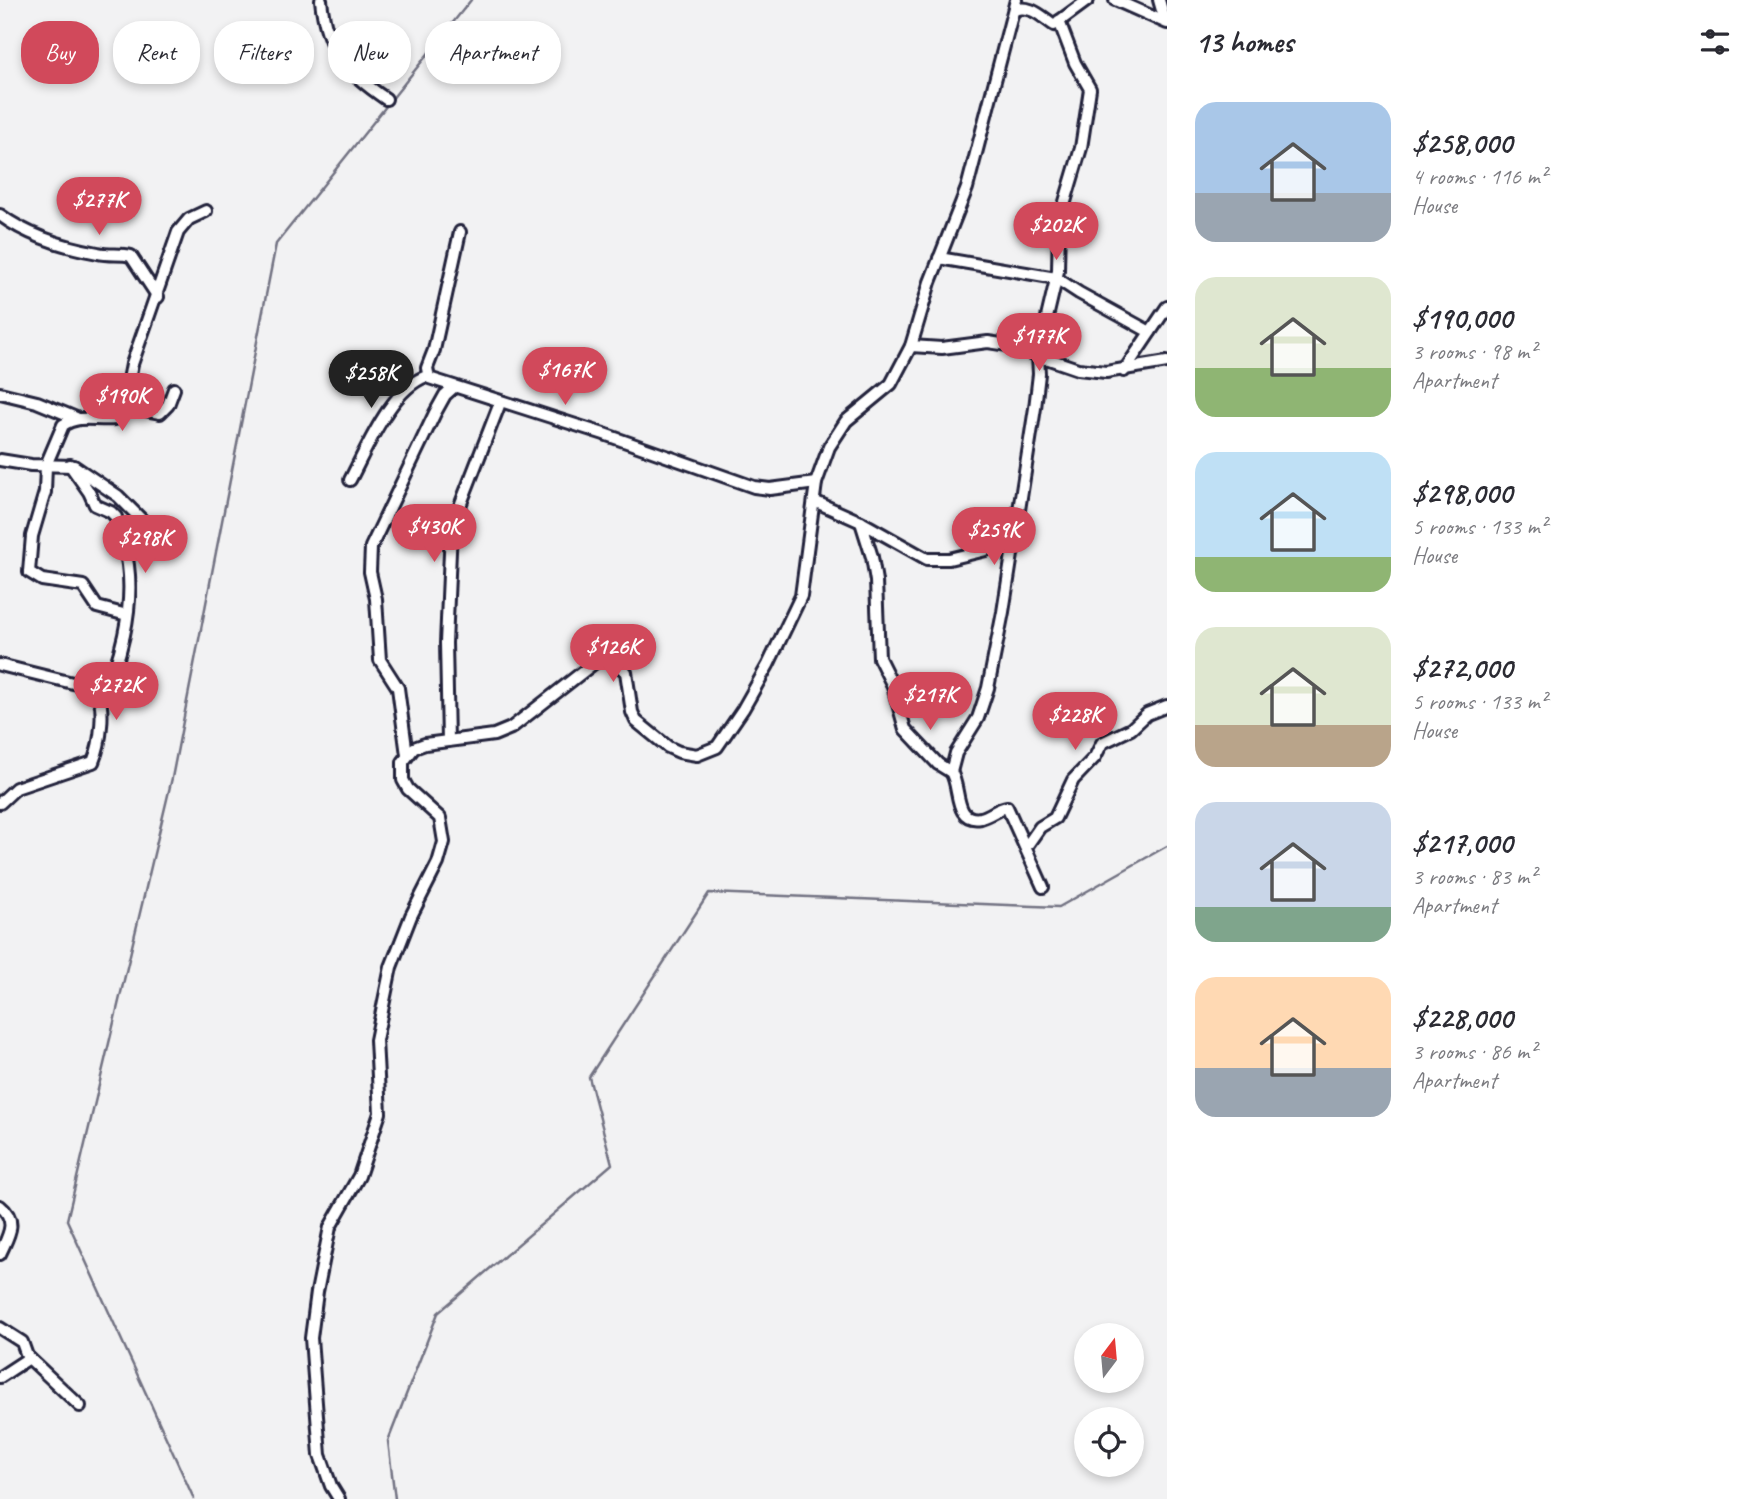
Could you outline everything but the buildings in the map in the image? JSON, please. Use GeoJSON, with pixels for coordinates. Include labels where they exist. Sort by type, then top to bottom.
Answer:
{"type":"FeatureCollection","features":[{"type":"Feature","properties":{"kind":"street"},"geometry":{"type":"LineString","coordinates":[[321,0],[328,33],[342,64],[386,99]]}},
{"type":"Feature","properties":{"kind":"street"},"geometry":{"type":"LineString","coordinates":[[339,1499],[331,1486],[320,1455],[311,1338],[317,1292],[330,1227],[359,1176],[380,1113],[376,1040],[391,967],[444,842],[440,818],[408,789],[403,780],[403,762],[414,748],[425,744],[494,735],[512,728],[590,664],[605,659],[619,664],[626,672],[632,712],[645,730],[668,747],[688,755],[708,752],[717,747],[768,665],[801,596],[816,483],[829,447],[846,421],[891,384],[911,346],[939,258],[967,188],[1015,5],[1032,10],[1054,25],[1088,0]]}},
{"type":"Feature","properties":{"kind":"street"},"geometry":{"type":"LineString","coordinates":[[1115,0],[1166,22]]}},
{"type":"Feature","properties":{"kind":"street"},"geometry":{"type":"LineString","coordinates":[[1159,0],[1166,22]]}},
{"type":"Feature","properties":{"kind":"street"},"geometry":{"type":"LineString","coordinates":[[1043,887],[1007,807],[981,818],[970,818],[963,812],[951,772],[956,753],[978,718],[988,688],[1035,408],[1045,326],[1056,278],[1059,222],[1081,149],[1090,89],[1074,63],[1059,21]]}},
{"type":"Feature","properties":{"kind":"street"},"geometry":{"type":"LineString","coordinates":[[0,393],[37,402],[76,418],[112,419],[124,406],[132,364],[158,297],[178,232],[189,219],[206,211]]}},
{"type":"Feature","properties":{"kind":"street"},"geometry":{"type":"LineString","coordinates":[[0,215],[38,236],[99,254],[131,256],[158,297]]}},
{"type":"Feature","properties":{"kind":"street"},"geometry":{"type":"LineString","coordinates":[[427,376],[460,232]]}},
{"type":"Feature","properties":{"kind":"street"},"geometry":{"type":"LineString","coordinates":[[939,258],[1056,278],[1150,332]]}},
{"type":"Feature","properties":{"kind":"street"},"geometry":{"type":"LineString","coordinates":[[1124,370],[1167,307]]}},
{"type":"Feature","properties":{"kind":"street"},"geometry":{"type":"LineString","coordinates":[[911,346],[942,348],[988,342],[1008,345],[1078,369],[1124,370],[1167,362]]}},
{"type":"Feature","properties":{"kind":"street"},"geometry":{"type":"LineString","coordinates":[[350,480],[375,430],[408,388],[418,379],[427,376],[754,487],[770,489],[816,483]]}},
{"type":"Feature","properties":{"kind":"street"},"geometry":{"type":"LineString","coordinates":[[407,755],[398,688],[380,660],[376,599],[370,572],[371,547],[435,413],[445,395],[454,387]]}},
{"type":"Feature","properties":{"kind":"street"},"geometry":{"type":"LineString","coordinates":[[124,406],[160,413],[168,405],[174,389]]}},
{"type":"Feature","properties":{"kind":"street"},"geometry":{"type":"LineString","coordinates":[[448,741],[446,643],[451,529],[500,402]]}},
{"type":"Feature","properties":{"kind":"street"},"geometry":{"type":"LineString","coordinates":[[76,418],[62,425],[46,466],[45,492],[32,536],[29,572],[42,580],[83,586],[97,607],[127,615]]}},
{"type":"Feature","properties":{"kind":"street"},"geometry":{"type":"LineString","coordinates":[[0,460],[46,466],[70,465],[118,496],[142,520]]}},
{"type":"Feature","properties":{"kind":"street"},"geometry":{"type":"LineString","coordinates":[[0,803],[16,788],[93,762],[100,728],[101,703],[114,670],[127,615],[128,562],[116,517],[95,505],[70,465]]}},
{"type":"Feature","properties":{"kind":"street"},"geometry":{"type":"LineString","coordinates":[[814,501],[861,522],[912,552],[936,560],[964,557],[986,550],[994,540],[1016,527]]}},
{"type":"Feature","properties":{"kind":"street"},"geometry":{"type":"LineString","coordinates":[[861,522],[876,581],[879,658],[893,686],[905,729],[938,764],[951,772]]}},
{"type":"Feature","properties":{"kind":"street"},"geometry":{"type":"LineString","coordinates":[[0,665],[85,685],[97,691],[101,703]]}},
{"type":"Feature","properties":{"kind":"street"},"geometry":{"type":"LineString","coordinates":[[1026,847],[1040,827],[1055,818],[1073,780],[1095,757],[1102,743],[1131,729],[1147,714],[1167,706]]}},
{"type":"Feature","properties":{"kind":"street"},"geometry":{"type":"LineString","coordinates":[[0,1206],[8,1212],[12,1222],[8,1239],[0,1254]]}},
{"type":"Feature","properties":{"kind":"street"},"geometry":{"type":"LineString","coordinates":[[0,1328],[22,1342],[29,1358],[80,1406]]}},
{"type":"Feature","properties":{"kind":"street"},"geometry":{"type":"LineString","coordinates":[[0,1377],[29,1358]]}},
{"type":"Feature","properties":{"kind":"waterway"},"geometry":{"type":"LineString","coordinates":[[194,1499],[67,1220],[172,778],[276,244],[471,0]]}},
{"type":"Feature","properties":{"kind":"waterway"},"geometry":{"type":"LineString","coordinates":[[395,1499],[388,1441],[438,1313],[612,1164],[589,1077],[709,893],[1059,907],[1167,846]]}}]}
